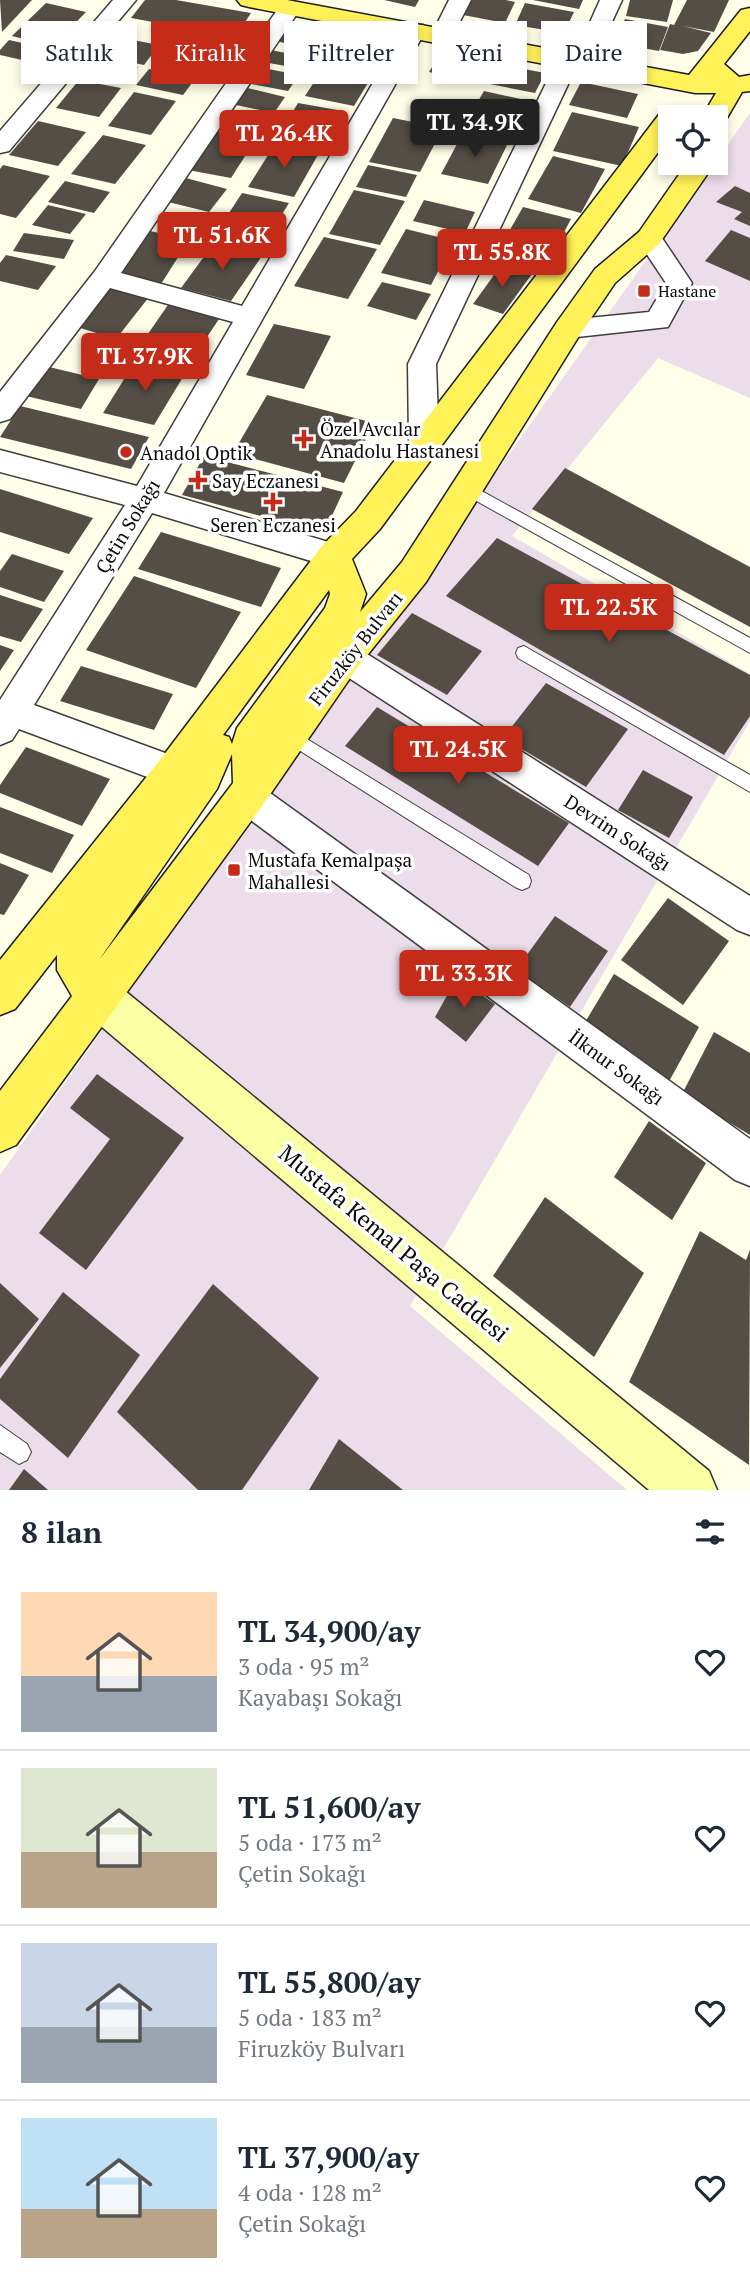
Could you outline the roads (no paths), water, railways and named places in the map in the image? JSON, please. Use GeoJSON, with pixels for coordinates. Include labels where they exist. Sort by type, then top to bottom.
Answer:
{"type":"FeatureCollection","features":[{"type":"Feature","properties":{"kind":"main road"},"geometry":{"type":"LineString","coordinates":[[249,0],[364,21]]}},
{"type":"Feature","properties":{"kind":"main road"},"geometry":{"type":"LineString","coordinates":[[338,0],[454,11],[541,40]]}},
{"type":"Feature","properties":{"kind":"main road"},"geometry":{"type":"LineString","coordinates":[[680,105],[750,15]]}},
{"type":"Feature","properties":{"kind":"main road"},"geometry":{"type":"LineString","coordinates":[[418,30],[541,48]]}},
{"type":"Feature","properties":{"kind":"main road"},"geometry":{"type":"LineString","coordinates":[[647,66],[703,76],[744,88]]}},
{"type":"Feature","properties":{"kind":"main road"},"geometry":{"type":"LineString","coordinates":[[723,105],[727,99],[744,88]]}},
{"type":"Feature","properties":{"kind":"main road"},"geometry":{"type":"LineString","coordinates":[[728,119],[744,88]]}},
{"type":"Feature","properties":{"kind":"main road"},"geometry":{"type":"LineString","coordinates":[[0,995],[174,772],[334,556],[368,520],[658,134]]}},
{"type":"Feature","properties":{"kind":"main road"},"geometry":{"type":"LineString","coordinates":[[654,231],[659,200],[670,175]]}},
{"type":"Feature","properties":{"kind":"main road","name":"Firuzköy Bulvarı"},"geometry":{"type":"LineString","coordinates":[[0,1129],[250,791],[344,657],[414,572],[568,329],[606,276],[654,231],[693,175]]}},
{"type":"Feature","properties":{"kind":"main road"},"geometry":{"type":"LineString","coordinates":[[250,791],[251,740],[341,614],[348,594],[334,556]]}},
{"type":"Feature","properties":{"kind":"main road"},"geometry":{"type":"LineString","coordinates":[[98,996],[78,970],[78,952],[203,777],[218,744],[234,691]]}},
{"type":"Feature","properties":{"kind":"street"},"geometry":{"type":"LineString","coordinates":[[0,146],[125,0]]}},
{"type":"Feature","properties":{"kind":"street"},"geometry":{"type":"LineString","coordinates":[[598,21],[611,0]]}},
{"type":"Feature","properties":{"kind":"street"},"geometry":{"type":"LineString","coordinates":[[0,412],[104,277],[290,8]]}},
{"type":"Feature","properties":{"kind":"street","name":"Çetin Sokağı"},"geometry":{"type":"LineString","coordinates":[[6,721],[145,499],[384,84]]}},
{"type":"Feature","properties":{"kind":"street"},"geometry":{"type":"LineString","coordinates":[[424,444],[422,364],[563,84]]}},
{"type":"Feature","properties":{"kind":"street"},"geometry":{"type":"LineString","coordinates":[[568,329],[657,320],[680,283],[654,231]]}},
{"type":"Feature","properties":{"kind":"street"},"geometry":{"type":"LineString","coordinates":[[104,277],[248,317]]}},
{"type":"Feature","properties":{"kind":"street"},"geometry":{"type":"LineString","coordinates":[[0,461],[145,499],[334,556]]}},
{"type":"Feature","properties":{"kind":"street","name":"Devrim Sokağı"},"geometry":{"type":"LineString","coordinates":[[344,657],[750,917]]}},
{"type":"Feature","properties":{"kind":"street"},"geometry":{"type":"LineString","coordinates":[[6,721],[174,772]]}},
{"type":"Feature","properties":{"kind":"street","name":"İlknur Sokağı"},"geometry":{"type":"LineString","coordinates":[[250,791],[750,1165]]}},
{"type":"Feature","properties":{"kind":"street","name":"Mustafa Kemal Paşa Caddesi"},"geometry":{"type":"LineString","coordinates":[[98,996],[690,1490]]}},
{"type":"Feature","properties":{"kind":"lane"},"geometry":{"type":"LineString","coordinates":[[467,489],[750,646]]}},
{"type":"Feature","properties":{"kind":"lane"},"geometry":{"type":"LineString","coordinates":[[524,653],[750,785]]}},
{"type":"Feature","properties":{"kind":"lane"},"geometry":{"type":"LineString","coordinates":[[289,735],[522,881]]}},
{"type":"Feature","properties":{"kind":"lane"},"geometry":{"type":"LineString","coordinates":[[0,1437],[19,1452]]}},
{"type":"Feature","properties":{"kind":"place","name":"Hastane"},"geometry":{"type":"Point","coordinates":[644,291]}},
{"type":"Feature","properties":{"kind":"place","name":"Özel Avcılar Anadolu Hastanesi"},"geometry":{"type":"Point","coordinates":[304,439]}},
{"type":"Feature","properties":{"kind":"place","name":"Anadol Optik"},"geometry":{"type":"Point","coordinates":[126,452]}},
{"type":"Feature","properties":{"kind":"place","name":"Say Eczanesi"},"geometry":{"type":"Point","coordinates":[198,480]}},
{"type":"Feature","properties":{"kind":"place","name":"Seren Eczanesi"},"geometry":{"type":"Point","coordinates":[273,502]}},
{"type":"Feature","properties":{"kind":"place","name":"Mustafa Kemalpaşa Mahallesi"},"geometry":{"type":"Point","coordinates":[234,870]}}]}
